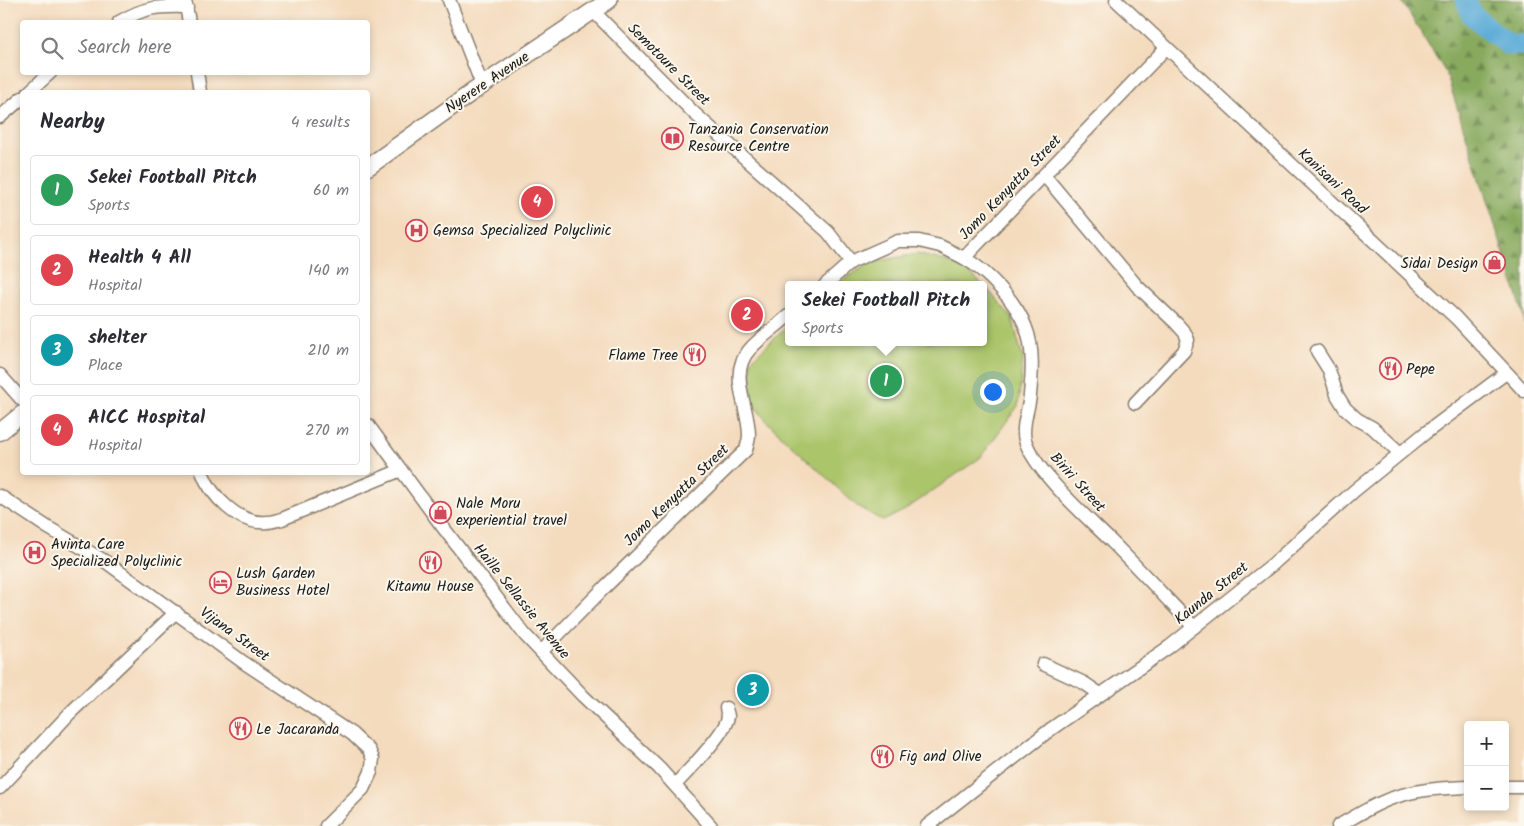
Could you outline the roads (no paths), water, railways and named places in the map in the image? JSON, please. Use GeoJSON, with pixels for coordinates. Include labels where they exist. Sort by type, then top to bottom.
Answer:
{"type":"FeatureCollection","features":[{"type":"Feature","properties":{"kind":"main road","name":"Nyerere Avenue"},"geometry":{"type":"LineString","coordinates":[[370,166],[482,85],[608,0]]}},
{"type":"Feature","properties":{"kind":"main road"},"geometry":{"type":"LineString","coordinates":[[0,432],[20,416]]}},
{"type":"Feature","properties":{"kind":"street"},"geometry":{"type":"LineString","coordinates":[[449,0],[482,85]]}},
{"type":"Feature","properties":{"kind":"street","name":"Kanisani Road"},"geometry":{"type":"LineString","coordinates":[[1116,0],[1456,318],[1524,391]]}},
{"type":"Feature","properties":{"kind":"street"},"geometry":{"type":"LineString","coordinates":[[123,20],[139,11],[161,6],[186,4],[190,20]]}},
{"type":"Feature","properties":{"kind":"street","name":"Semotoure Street"},"geometry":{"type":"LineString","coordinates":[[594,11],[694,113],[828,232],[851,262]]}},
{"type":"Feature","properties":{"kind":"street","name":"Jomo Kenyatta Street"},"geometry":{"type":"LineString","coordinates":[[830,281],[851,262],[898,241],[919,241],[940,246],[964,258],[1166,48]]}},
{"type":"Feature","properties":{"kind":"street"},"geometry":{"type":"LineString","coordinates":[[31,90],[48,75]]}},
{"type":"Feature","properties":{"kind":"street"},"geometry":{"type":"LineString","coordinates":[[197,75],[200,90]]}},
{"type":"Feature","properties":{"kind":"street"},"geometry":{"type":"LineString","coordinates":[[0,117],[20,100]]}},
{"type":"Feature","properties":{"kind":"street"},"geometry":{"type":"LineString","coordinates":[[1044,175],[1137,286],[1177,324],[1188,340],[1184,351],[1135,403]]}},
{"type":"Feature","properties":{"kind":"street","name":"Biriri Street"},"geometry":{"type":"LineString","coordinates":[[964,258],[979,266],[991,279],[1015,307],[1026,328],[1031,352],[1032,376],[1025,423],[1025,439],[1037,462],[1068,498],[1194,627]]}},
{"type":"Feature","properties":{"kind":"street","name":"Jomo Kenyatta Street"},"geometry":{"type":"LineString","coordinates":[[541,652],[746,450],[750,436],[748,418],[738,379],[742,362],[750,350],[785,319]]}},
{"type":"Feature","properties":{"kind":"street"},"geometry":{"type":"LineString","coordinates":[[1317,351],[1329,370],[1337,395],[1344,408],[1357,419],[1373,428],[1400,453]]}},
{"type":"Feature","properties":{"kind":"street","name":"Kaunda Street"},"geometry":{"type":"LineString","coordinates":[[927,826],[1004,764],[1100,694],[1169,647],[1274,564],[1354,491],[1400,453],[1449,414],[1506,373]]}},
{"type":"Feature","properties":{"kind":"street"},"geometry":{"type":"LineString","coordinates":[[0,375],[20,398]]}},
{"type":"Feature","properties":{"kind":"street","name":"Haille Sellassie Avenue"},"geometry":{"type":"LineString","coordinates":[[370,427],[439,522],[525,635],[583,696],[675,785],[711,826]]}},
{"type":"Feature","properties":{"kind":"street"},"geometry":{"type":"LineString","coordinates":[[203,475],[215,494],[232,510],[250,520],[266,523],[401,470]]}},
{"type":"Feature","properties":{"kind":"street","name":"Vijana Street"},"geometry":{"type":"LineString","coordinates":[[0,496],[48,528],[106,562],[243,662],[352,734],[369,750],[373,758],[371,772],[363,790],[326,826]]}},
{"type":"Feature","properties":{"kind":"street"},"geometry":{"type":"LineString","coordinates":[[0,788],[70,714],[176,612]]}},
{"type":"Feature","properties":{"kind":"street"},"geometry":{"type":"LineString","coordinates":[[1043,664],[1084,683],[1100,694]]}},
{"type":"Feature","properties":{"kind":"street"},"geometry":{"type":"LineString","coordinates":[[675,785],[721,731],[728,715],[726,708]]}},
{"type":"Feature","properties":{"kind":"street"},"geometry":{"type":"LineString","coordinates":[[1338,826],[1402,795],[1464,787]]}},
{"type":"Feature","properties":{"kind":"street"},"geometry":{"type":"LineString","coordinates":[[1509,787],[1524,787]]}},
{"type":"Feature","properties":{"kind":"waterway"},"geometry":{"type":"LineString","coordinates":[[1466,0],[1472,15],[1509,45],[1524,45]]}},
{"type":"Feature","properties":{"kind":"place","name":"Tanzania Conservation Resource Centre"},"geometry":{"type":"Point","coordinates":[672,138]}},
{"type":"Feature","properties":{"kind":"place","name":"AICC Hospital"},"geometry":{"type":"Point","coordinates":[537,202]}},
{"type":"Feature","properties":{"kind":"place","name":"Gemsa Specialized Polyclinic"},"geometry":{"type":"Point","coordinates":[417,230]}},
{"type":"Feature","properties":{"kind":"place","name":"Sidai Design"},"geometry":{"type":"Point","coordinates":[1494,263]}},
{"type":"Feature","properties":{"kind":"place","name":"Health 4 All"},"geometry":{"type":"Point","coordinates":[747,315]}},
{"type":"Feature","properties":{"kind":"place","name":"Flame Tree"},"geometry":{"type":"Point","coordinates":[694,355]}},
{"type":"Feature","properties":{"kind":"place","name":"Pepe"},"geometry":{"type":"Point","coordinates":[1390,369]}},
{"type":"Feature","properties":{"kind":"place","name":"Sekei Football Pitch"},"geometry":{"type":"Point","coordinates":[886,381]}},
{"type":"Feature","properties":{"kind":"place","name":"Nale Moru experiential travel"},"geometry":{"type":"Point","coordinates":[440,512]}},
{"type":"Feature","properties":{"kind":"place","name":"Avinta Care Specialized Polyclinic"},"geometry":{"type":"Point","coordinates":[35,553]}},
{"type":"Feature","properties":{"kind":"place","name":"Kitamu House"},"geometry":{"type":"Point","coordinates":[430,563]}},
{"type":"Feature","properties":{"kind":"place","name":"Lush Garden Business Hotel"},"geometry":{"type":"Point","coordinates":[220,582]}},
{"type":"Feature","properties":{"kind":"place","name":"shelter"},"geometry":{"type":"Point","coordinates":[753,690]}},
{"type":"Feature","properties":{"kind":"place","name":"Le Jacaranda"},"geometry":{"type":"Point","coordinates":[240,729]}},
{"type":"Feature","properties":{"kind":"place","name":"Fig and Olive"},"geometry":{"type":"Point","coordinates":[883,756]}}]}
